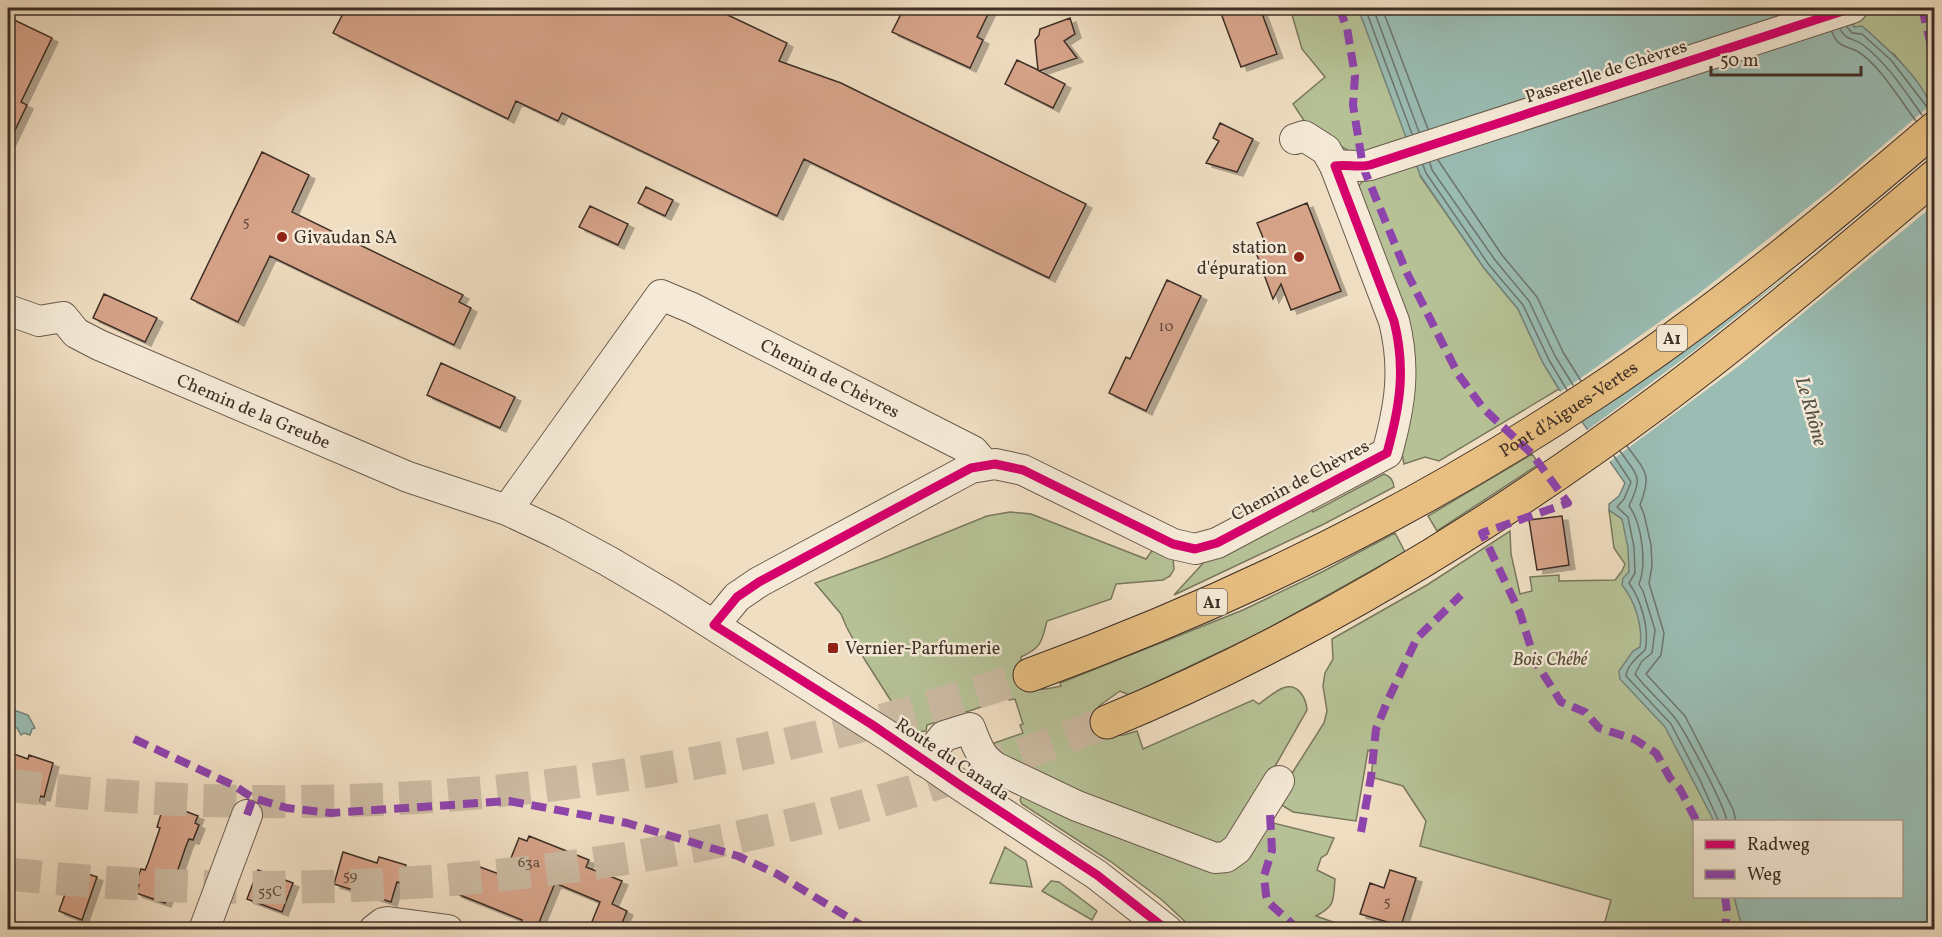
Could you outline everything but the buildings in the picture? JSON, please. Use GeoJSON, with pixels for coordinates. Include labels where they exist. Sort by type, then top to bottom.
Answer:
{"type":"FeatureCollection","features":[{"type":"Feature","properties":{"kind":"highway","name":"Pont d'Aigues-Vertes"},"geometry":{"type":"LineString","coordinates":[[1030,675],[1122,640],[1319,553],[1389,518],[1508,448],[1636,365],[1782,255],[1935,129]]}},
{"type":"Feature","properties":{"kind":"highway","name":"A1"},"geometry":{"type":"LineString","coordinates":[[1107,722],[1186,688],[1278,644],[1415,567],[1544,483],[1660,400],[1800,289],[1935,177]]}},
{"type":"Feature","properties":{"kind":"street","name":"Passerelle de Chèvres"},"geometry":{"type":"LineString","coordinates":[[1356,166],[1852,8]]}},
{"type":"Feature","properties":{"kind":"street","name":"Chemin de Chèvres"},"geometry":{"type":"LineString","coordinates":[[507,510],[661,295],[692,308],[972,451],[985,465],[995,464],[1023,470],[1173,544],[1195,549],[1217,543],[1387,453],[1400,395],[1399,342],[1356,166],[1304,136],[1295,139]]}},
{"type":"Feature","properties":{"kind":"street","name":"Chemin de la Greube"},"geometry":{"type":"LineString","coordinates":[[8,310],[39,321],[63,317],[76,333],[110,349],[408,477],[507,510]]}},
{"type":"Feature","properties":{"kind":"street"},"geometry":{"type":"LineString","coordinates":[[714,625],[737,597],[759,582],[959,474],[985,465]]}},
{"type":"Feature","properties":{"kind":"street","name":"Route du Canada"},"geometry":{"type":"LineString","coordinates":[[507,510],[608,561],[871,724],[1097,875],[1167,930]]}},
{"type":"Feature","properties":{"kind":"street"},"geometry":{"type":"LineString","coordinates":[[924,761],[944,736],[970,728],[981,755],[991,765],[1077,807],[1215,858],[1226,857],[1238,849],[1279,781]]}},
{"type":"Feature","properties":{"kind":"street"},"geometry":{"type":"LineString","coordinates":[[204,930],[247,815]]}},
{"type":"Feature","properties":{"kind":"street"},"geometry":{"type":"LineString","coordinates":[[375,930],[388,922],[448,930]]}},
{"type":"Feature","properties":{"kind":"green space"},"geometry":{"type":"Polygon","coordinates":[[[1290,8],[1516,8],[1420,176],[1484,268],[1518,309],[1543,363],[1559,389],[1439,461],[1425,457],[1404,464],[1401,449],[1410,379],[1351,195],[1372,170],[1365,160],[1342,147],[1329,134],[1309,128],[1293,104],[1325,77],[1302,49],[1290,8]]]}},
{"type":"Feature","properties":{"kind":"green space"},"geometry":{"type":"Polygon","coordinates":[[[1847,8],[1934,8],[1934,97],[1930,101],[1895,55],[1854,27],[1847,8]]]}},
{"type":"Feature","properties":{"kind":"green space"},"geometry":{"type":"Polygon","coordinates":[[[1532,454],[1539,464],[1437,531],[1428,516],[1532,454]]]}},
{"type":"Feature","properties":{"kind":"green space"},"geometry":{"type":"Polygon","coordinates":[[[1384,474],[1391,479],[1394,487],[1324,524],[1174,595],[1206,560],[1308,502],[1313,512],[1384,474]]]}},
{"type":"Feature","properties":{"kind":"green space","name":"Bois Chébé"},"geometry":{"type":"Polygon","coordinates":[[[1609,510],[1622,519],[1753,820],[1693,820],[1693,898],[1778,898],[1771,930],[1603,929],[1611,900],[1420,846],[1426,821],[1403,786],[1371,777],[1374,752],[1368,750],[1356,821],[1293,812],[1280,804],[1273,803],[1324,723],[1327,711],[1323,686],[1325,673],[1333,659],[1332,639],[1427,585],[1510,531],[1511,554],[1520,594],[1532,591],[1530,577],[1559,575],[1559,581],[1615,580],[1625,564],[1614,548],[1609,510]]]}},
{"type":"Feature","properties":{"kind":"green space"},"geometry":{"type":"Polygon","coordinates":[[[1010,512],[1031,514],[1146,559],[1156,545],[1173,558],[1174,569],[1170,576],[1163,580],[1116,584],[1111,599],[1047,621],[1040,644],[1033,651],[1021,657],[1026,682],[1035,689],[1061,686],[1060,683],[1243,610],[1322,572],[1395,533],[1405,552],[1258,634],[1129,695],[1120,691],[1099,706],[1100,720],[1107,736],[1124,735],[1137,731],[1143,749],[1253,700],[1259,704],[1283,688],[1293,687],[1300,692],[1307,710],[1227,847],[1084,799],[986,746],[1023,733],[1020,725],[1023,724],[1015,699],[1009,700],[1008,698],[927,725],[926,731],[916,732],[900,715],[865,660],[841,614],[815,583],[987,516],[1010,512]]]}},
{"type":"Feature","properties":{"kind":"green space"},"geometry":{"type":"Polygon","coordinates":[[[1022,796],[1204,866],[1269,822],[1334,838],[1327,854],[1321,858],[1317,870],[1335,879],[1332,902],[1327,909],[1316,916],[1353,929],[1193,929],[1162,900],[1110,861],[1022,804],[1020,800],[1022,796]]]}},
{"type":"Feature","properties":{"kind":"green space"},"geometry":{"type":"Polygon","coordinates":[[[1005,847],[1026,861],[1032,887],[990,883],[1005,847]]]}},
{"type":"Feature","properties":{"kind":"green space"},"geometry":{"type":"Polygon","coordinates":[[[1051,881],[1059,882],[1097,911],[1092,920],[1042,891],[1051,881]]]}},
{"type":"Feature","properties":{"kind":"water","name":"Le Rhône"},"geometry":{"type":"Polygon","coordinates":[[[1358,8],[1847,8],[1854,27],[1862,26],[1883,45],[1922,89],[1934,114],[1934,929],[1750,930],[1741,923],[1734,898],[1903,898],[1903,820],[1713,820],[1665,727],[1620,679],[1619,671],[1633,651],[1640,647],[1641,639],[1637,614],[1631,598],[1622,585],[1623,578],[1629,572],[1628,548],[1622,519],[1609,510],[1609,504],[1619,496],[1625,483],[1543,363],[1518,309],[1484,268],[1420,175],[1358,8]]]}},
{"type":"Feature","properties":{"kind":"water"},"geometry":{"type":"Polygon","coordinates":[[[8,708],[28,715],[35,728],[32,729],[30,735],[24,733],[21,735],[17,728],[8,724],[8,708]]]}},
{"type":"Feature","properties":{"kind":"pier"},"geometry":{"type":"Polygon","coordinates":[[[1934,102],[1934,205],[1740,365],[1608,463],[1586,431],[1695,350],[1796,269],[1691,347],[1580,423],[1558,393],[1697,295],[1840,182],[1934,102]]]}},
{"type":"Feature","properties":{"kind":"tunnel"},"geometry":{"type":"LineString","coordinates":[[8,785],[138,797],[267,802],[396,799],[525,788],[653,770],[780,745],[906,714],[1030,675]]}},
{"type":"Feature","properties":{"kind":"tunnel"},"geometry":{"type":"LineString","coordinates":[[8,874],[203,887],[301,887],[496,876],[593,863],[690,847],[868,805],[988,766],[1107,722]]}},
{"type":"Feature","properties":{"kind":"marked path"},"geometry":{"type":"LineString","coordinates":[[1339,8],[1347,28],[1355,76],[1353,105],[1363,167],[1406,271],[1458,374],[1483,408],[1532,454],[1568,503],[1482,533],[1520,613],[1535,661],[1561,702],[1585,712],[1599,728],[1634,739],[1656,753],[1670,778],[1680,789],[1696,820]]}},
{"type":"Feature","properties":{"kind":"marked path"},"geometry":{"type":"LineString","coordinates":[[1922,8],[1934,58]]}},
{"type":"Feature","properties":{"kind":"marked path"},"geometry":{"type":"LineString","coordinates":[[1361,832],[1371,777],[1376,729],[1388,700],[1417,638],[1461,595]]}},
{"type":"Feature","properties":{"kind":"marked path"},"geometry":{"type":"LineString","coordinates":[[134,739],[233,785],[253,798],[287,808],[331,813],[509,801],[627,823],[738,856],[777,874],[869,930]]}},
{"type":"Feature","properties":{"kind":"marked path"},"geometry":{"type":"LineString","coordinates":[[247,815],[253,798]]}},
{"type":"Feature","properties":{"kind":"marked path"},"geometry":{"type":"LineString","coordinates":[[1270,815],[1272,850],[1264,876],[1266,895],[1268,902],[1299,930]]}},
{"type":"Feature","properties":{"kind":"marked path"},"geometry":{"type":"LineString","coordinates":[[1725,898],[1727,912],[1725,930]]}},
{"type":"Feature","properties":{"kind":"cycle path"},"geometry":{"type":"LineString","coordinates":[[1167,930],[1097,875],[871,724],[714,625],[737,597],[759,582],[971,468],[995,464],[1023,470],[1173,544],[1195,549],[1217,543],[1387,453],[1400,387],[1398,339],[1394,321],[1335,166],[1370,165],[1852,8]]}},
{"type":"Feature","properties":{"kind":"place","name":"Givaudan SA"},"geometry":{"type":"Point","coordinates":[282,237]}},
{"type":"Feature","properties":{"kind":"place","name":"station d'épuration"},"geometry":{"type":"Point","coordinates":[1299,257]}},
{"type":"Feature","properties":{"kind":"place","name":"Vernier-Parfumerie"},"geometry":{"type":"Point","coordinates":[833,648]}}]}
